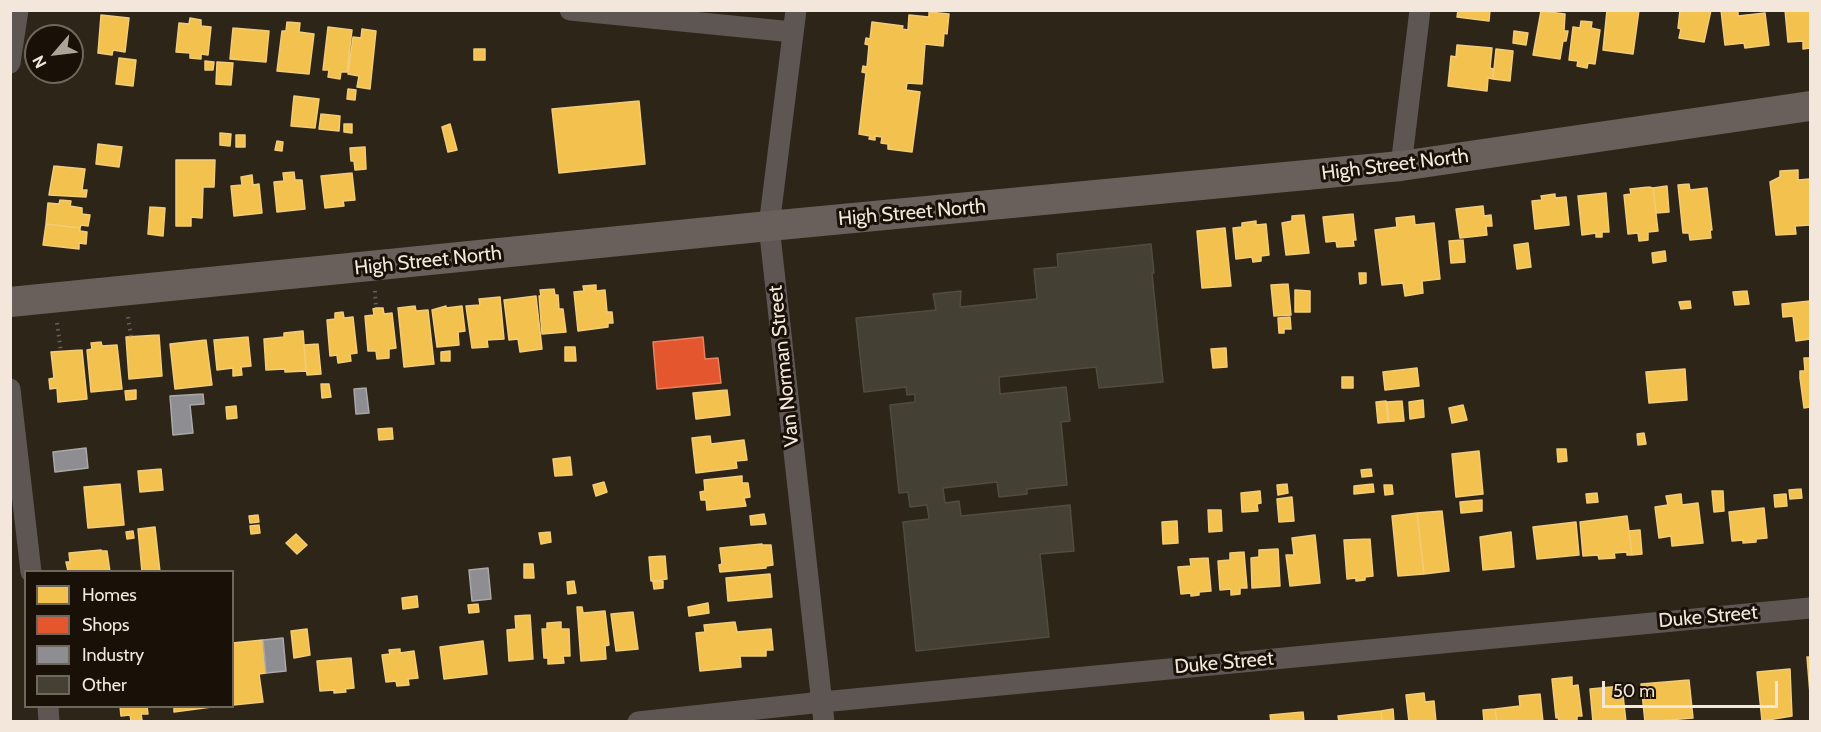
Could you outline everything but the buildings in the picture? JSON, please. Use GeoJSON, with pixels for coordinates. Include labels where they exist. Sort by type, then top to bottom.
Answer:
{"type":"FeatureCollection","features":[{"type":"Feature","properties":{"kind":"main road","name":"High Street North"},"geometry":{"type":"LineString","coordinates":[[10,302],[1401,166],[1810,106]]}},
{"type":"Feature","properties":{"kind":"street"},"geometry":{"type":"LineString","coordinates":[[10,63],[18,10]]}},
{"type":"Feature","properties":{"kind":"street"},"geometry":{"type":"LineString","coordinates":[[570,10],[793,32]]}},
{"type":"Feature","properties":{"kind":"street","name":"Van Norman Street"},"geometry":{"type":"LineString","coordinates":[[796,10],[769,226],[823,712]]}},
{"type":"Feature","properties":{"kind":"street"},"geometry":{"type":"LineString","coordinates":[[1401,166],[1420,10]]}},
{"type":"Feature","properties":{"kind":"street"},"geometry":{"type":"LineString","coordinates":[[10,388],[31,570]]}},
{"type":"Feature","properties":{"kind":"street","name":"Duke Street"},"geometry":{"type":"LineString","coordinates":[[638,722],[823,712],[1810,608]]}},
{"type":"Feature","properties":{"kind":"path"},"geometry":{"type":"LineString","coordinates":[[375,288],[376,308]]}},
{"type":"Feature","properties":{"kind":"path"},"geometry":{"type":"LineString","coordinates":[[128,314],[131,337]]}},
{"type":"Feature","properties":{"kind":"path"},"geometry":{"type":"LineString","coordinates":[[57,321],[61,352]]}}]}
